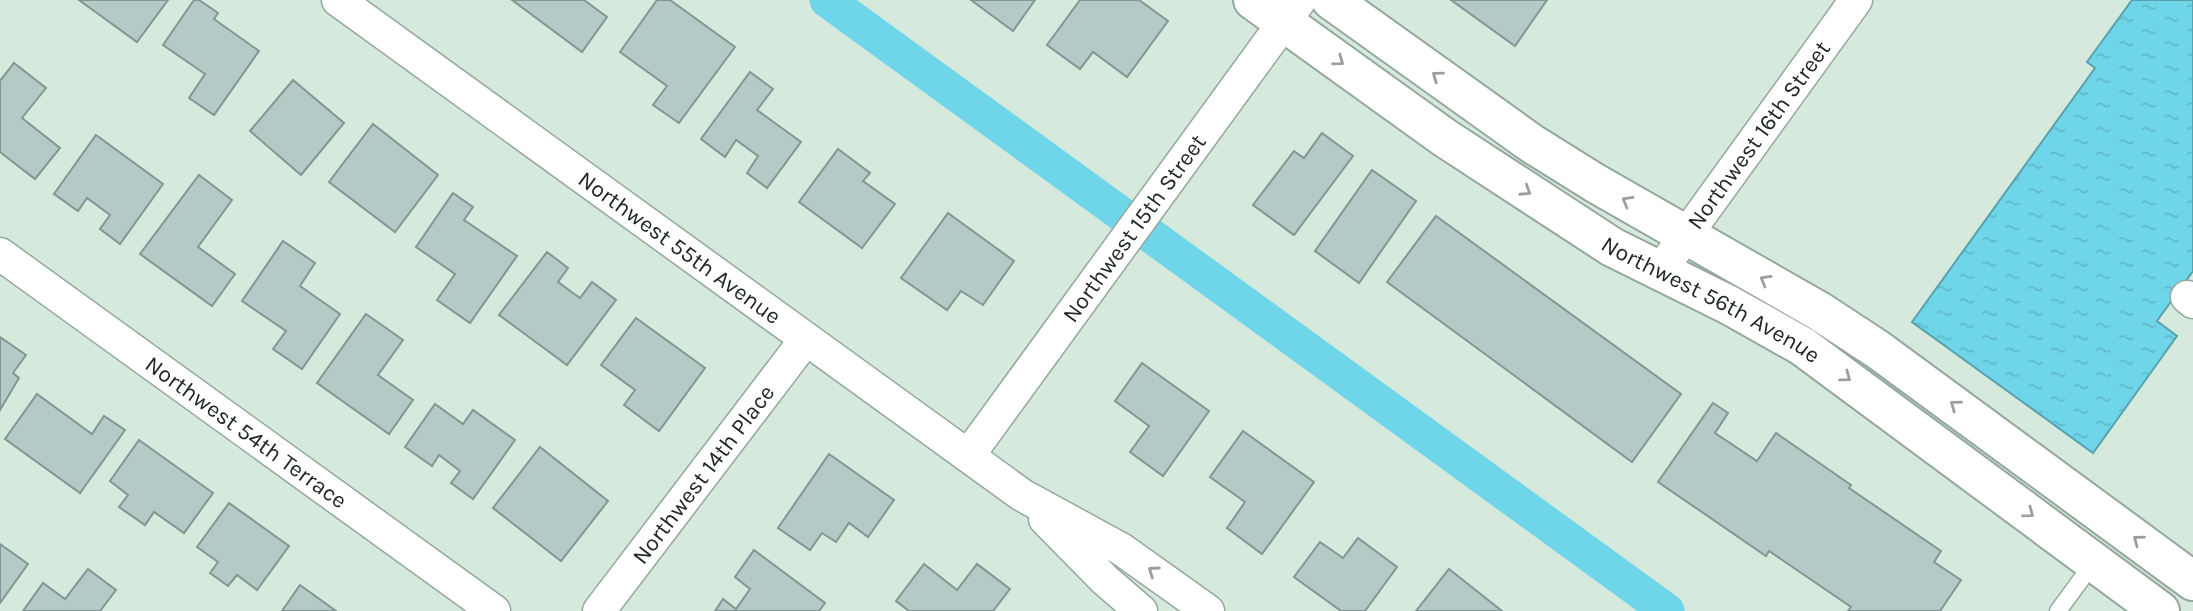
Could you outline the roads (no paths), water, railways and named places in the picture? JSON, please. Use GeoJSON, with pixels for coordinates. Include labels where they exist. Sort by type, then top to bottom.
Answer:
{"type":"FeatureCollection","features":[{"type":"Feature","properties":{"kind":"street","name":"Northwest 55th Avenue"},"geometry":{"type":"LineString","coordinates":[[338,0],[1022,495],[1121,549],[1208,611]]}},
{"type":"Feature","properties":{"kind":"street","name":"Northwest 56th Avenue"},"geometry":{"type":"LineString","coordinates":[[1331,0],[1531,143],[1819,311],[1877,349],[2193,581]]}},
{"type":"Feature","properties":{"kind":"street","name":"Northwest 16th Street"},"geometry":{"type":"LineString","coordinates":[[1660,271],[1856,0]]}},
{"type":"Feature","properties":{"kind":"street","name":"Northwest 56th Avenue"},"geometry":{"type":"LineString","coordinates":[[1279,7],[1489,168],[1612,247],[1729,305],[1802,346],[2160,611]]}},
{"type":"Feature","properties":{"kind":"street","name":"Northwest 15th Street"},"geometry":{"type":"LineString","coordinates":[[968,457],[1279,7]]}},
{"type":"Feature","properties":{"kind":"street","name":"Northwest 54th Terrace"},"geometry":{"type":"LineString","coordinates":[[0,254],[494,611]]}},
{"type":"Feature","properties":{"kind":"street","name":"Northwest 14th Place"},"geometry":{"type":"LineString","coordinates":[[599,611],[806,339]]}},
{"type":"Feature","properties":{"kind":"street","name":"Northwest 55th Avenue"},"geometry":{"type":"LineString","coordinates":[[1022,495],[1105,580],[1141,611]]}},
{"type":"Feature","properties":{"kind":"lane"},"geometry":{"type":"LineString","coordinates":[[2058,611],[2094,562]]}},
{"type":"Feature","properties":{"kind":"water"},"geometry":{"type":"Polygon","coordinates":[[[2132,0],[2193,0],[2193,271],[2157,321],[2177,336],[2093,453],[1912,322],[2095,68],[2087,62],[2132,0]]]}},
{"type":"Feature","properties":{"kind":"waterway"},"geometry":{"type":"LineString","coordinates":[[827,0],[1667,611]]}}]}
